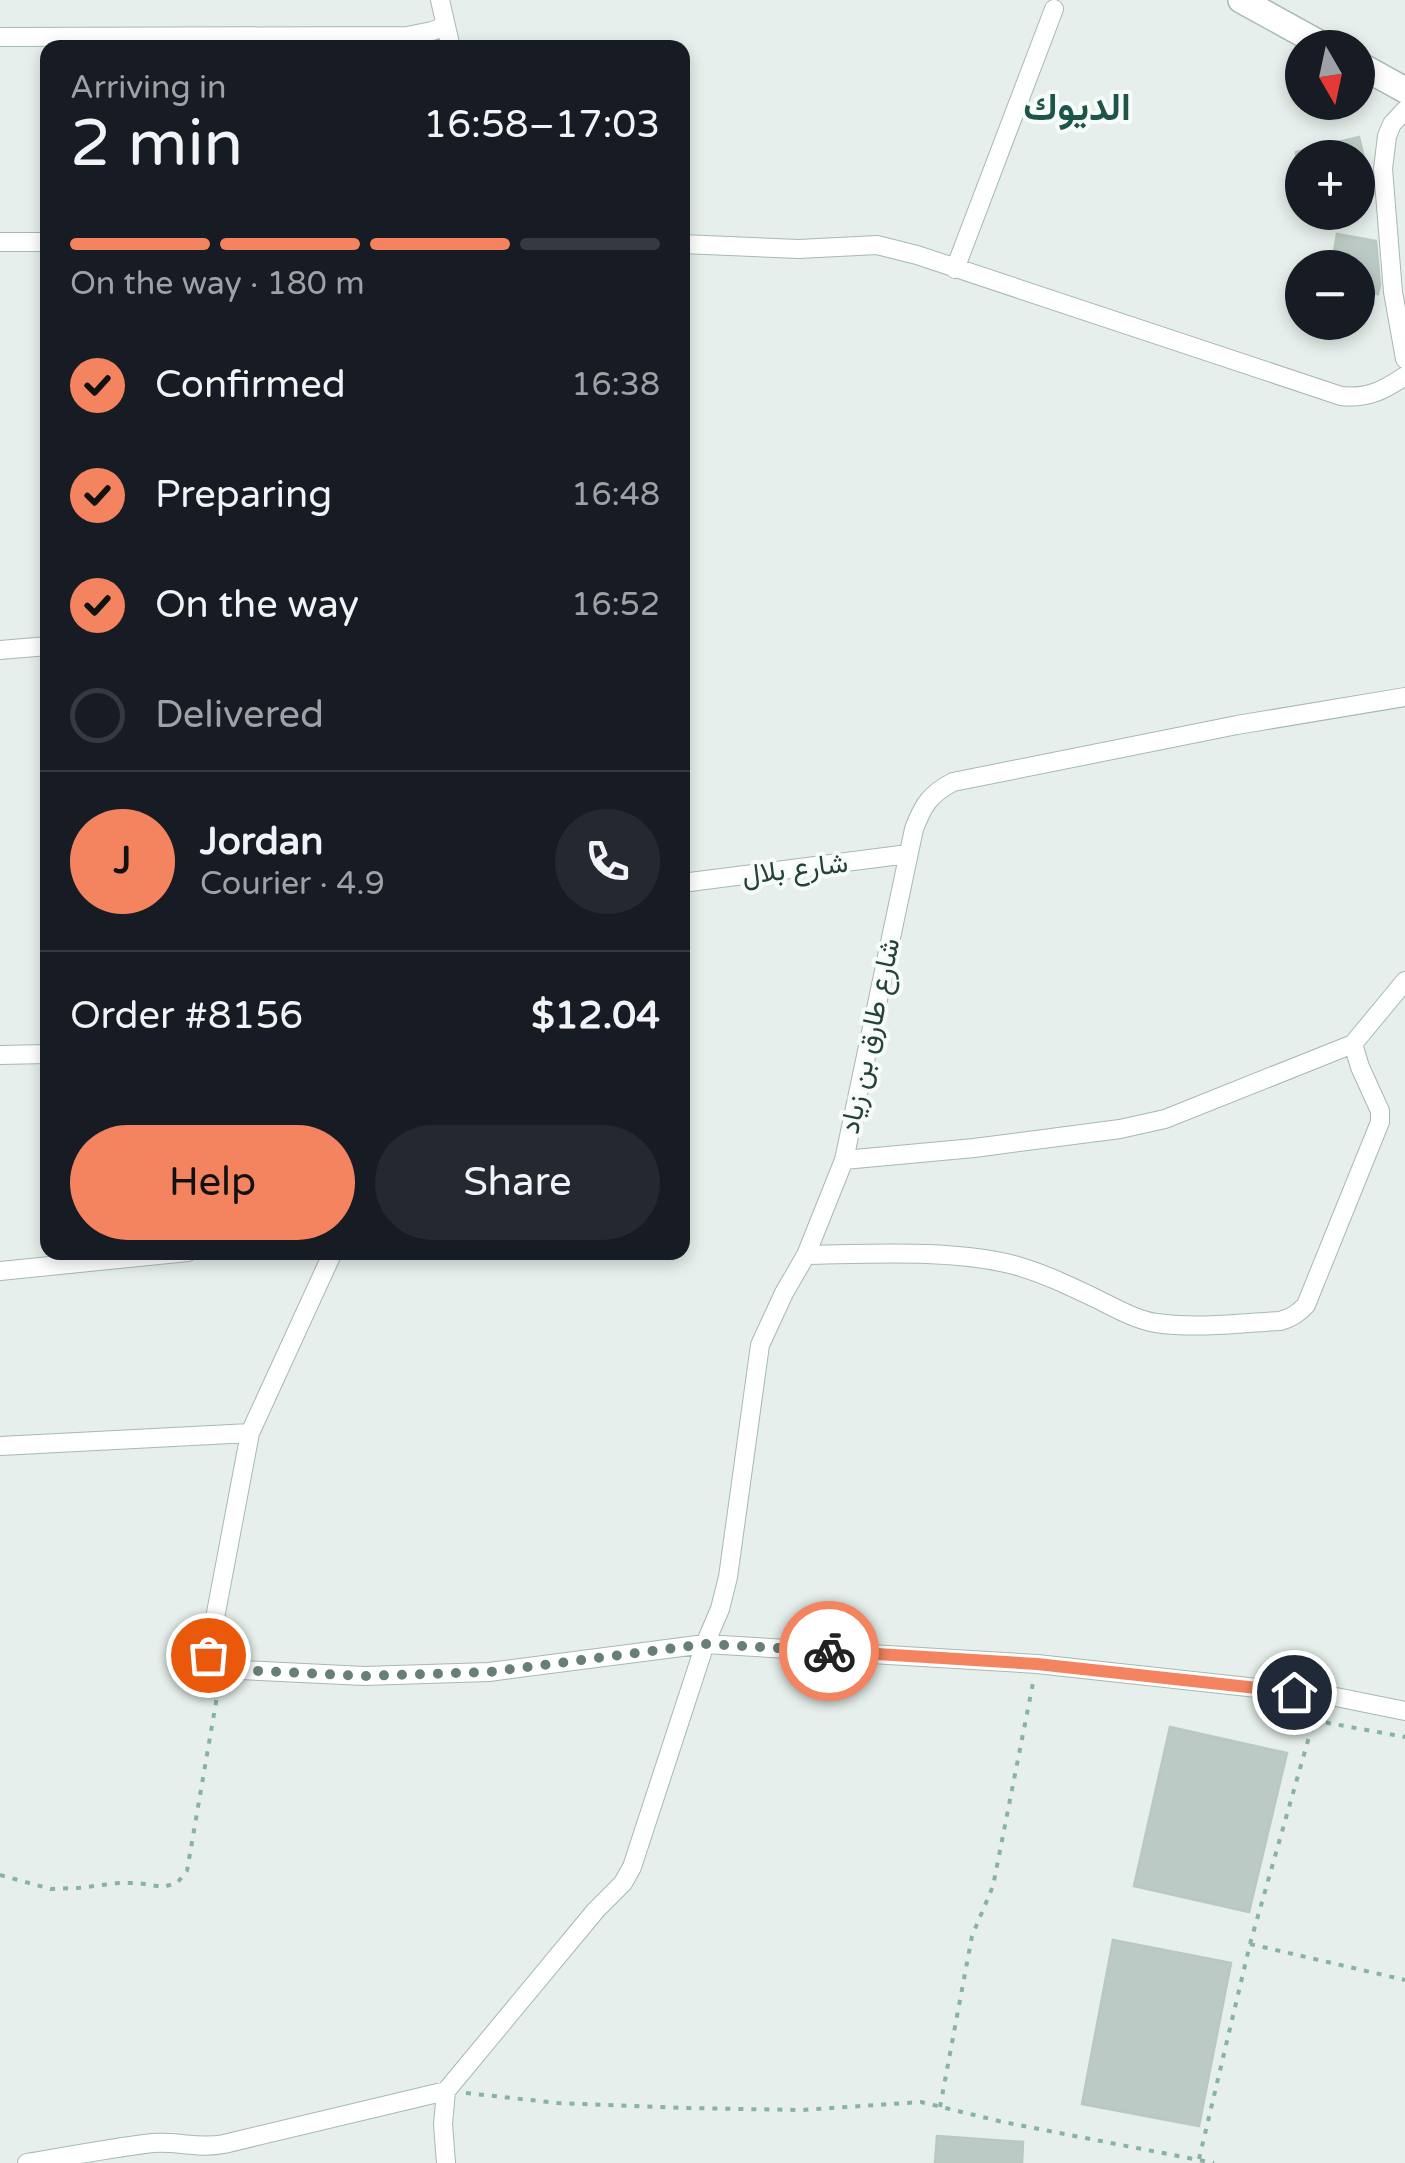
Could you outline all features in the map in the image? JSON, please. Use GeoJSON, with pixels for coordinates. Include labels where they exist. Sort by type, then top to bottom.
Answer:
{"type":"FeatureCollection","features":[{"type":"Feature","properties":{"kind":"main road"},"geometry":{"type":"LineString","coordinates":[[1241,0],[1295,30]]}},
{"type":"Feature","properties":{"kind":"main road"},"geometry":{"type":"LineString","coordinates":[[1375,73],[1405,90]]}},
{"type":"Feature","properties":{"kind":"street"},"geometry":{"type":"LineString","coordinates":[[440,0],[449,40]]}},
{"type":"Feature","properties":{"kind":"street"},"geometry":{"type":"LineString","coordinates":[[955,270],[1054,9]]}},
{"type":"Feature","properties":{"kind":"street"},"geometry":{"type":"LineString","coordinates":[[0,37],[407,36],[446,26]]}},
{"type":"Feature","properties":{"kind":"street"},"geometry":{"type":"LineString","coordinates":[[1405,110],[1386,136],[1383,169],[1392,292],[1405,359]]}},
{"type":"Feature","properties":{"kind":"street"},"geometry":{"type":"LineString","coordinates":[[0,242],[40,242]]}},
{"type":"Feature","properties":{"kind":"street"},"geometry":{"type":"LineString","coordinates":[[690,244],[799,249],[877,245],[1342,396],[1368,396],[1405,376]]}},
{"type":"Feature","properties":{"kind":"street"},"geometry":{"type":"LineString","coordinates":[[0,650],[40,647]]}},
{"type":"Feature","properties":{"kind":"street","name":"شارع طارق بن زياد"},"geometry":{"type":"LineString","coordinates":[[1405,697],[1238,725],[953,782],[935,792],[921,810],[914,828],[844,1160],[974,1148],[1135,1126],[1175,1115],[1353,1044],[1405,981]]}},
{"type":"Feature","properties":{"kind":"street","name":"شارع بلال"},"geometry":{"type":"LineString","coordinates":[[690,883],[908,854]]}},
{"type":"Feature","properties":{"kind":"street"},"geometry":{"type":"LineString","coordinates":[[806,1255],[967,1257],[1012,1264],[1156,1323],[1204,1326],[1290,1318],[1306,1304],[1380,1122],[1380,1111],[1353,1044]]}},
{"type":"Feature","properties":{"kind":"street"},"geometry":{"type":"LineString","coordinates":[[0,1054],[40,1054]]}},
{"type":"Feature","properties":{"kind":"street"},"geometry":{"type":"LineString","coordinates":[[446,2163],[446,2091],[596,1910],[623,1883],[632,1867],[728,1578],[760,1344],[806,1255],[844,1160]]}},
{"type":"Feature","properties":{"kind":"street"},"geometry":{"type":"LineString","coordinates":[[0,1271],[109,1260]]}},
{"type":"Feature","properties":{"kind":"street"},"geometry":{"type":"LineString","coordinates":[[329,1260],[250,1433],[208,1655],[222,1665],[240,1670],[364,1676],[489,1672],[706,1644],[1037,1664],[1331,1696],[1405,1711]]}},
{"type":"Feature","properties":{"kind":"street"},"geometry":{"type":"LineString","coordinates":[[0,1446],[250,1433]]}},
{"type":"Feature","properties":{"kind":"street"},"geometry":{"type":"LineString","coordinates":[[27,2163],[157,2143],[198,2155],[224,2144],[446,2091]]}},
{"type":"Feature","properties":{"kind":"path"},"geometry":{"type":"LineString","coordinates":[[940,2107],[972,1936],[994,1886],[1037,1664]]}},
{"type":"Feature","properties":{"kind":"path"},"geometry":{"type":"LineString","coordinates":[[0,1875],[50,1889],[120,1883],[162,1887],[177,1883],[187,1871],[222,1665]]}},
{"type":"Feature","properties":{"kind":"path"},"geometry":{"type":"LineString","coordinates":[[1199,2159],[1250,1944],[1312,1723],[1331,1696]]}},
{"type":"Feature","properties":{"kind":"path"},"geometry":{"type":"LineString","coordinates":[[1312,1723],[1405,1737]]}},
{"type":"Feature","properties":{"kind":"path"},"geometry":{"type":"LineString","coordinates":[[1250,1944],[1405,1980]]}},
{"type":"Feature","properties":{"kind":"path"},"geometry":{"type":"LineString","coordinates":[[446,2091],[558,2104],[802,2110],[921,2102],[1214,2163]]}},
{"type":"Feature","properties":{"kind":"building"},"geometry":{"type":"Polygon","coordinates":[[[1337,234],[1376,241],[1378,294],[1375,250],[1334,250],[1337,234]]]}},
{"type":"Feature","properties":{"kind":"building"},"geometry":{"type":"Polygon","coordinates":[[[1170,1727],[1287,1753],[1249,1912],[1134,1886],[1170,1727]]]}},
{"type":"Feature","properties":{"kind":"building"},"geometry":{"type":"Polygon","coordinates":[[[1113,1940],[1231,1963],[1199,2126],[1082,2104],[1113,1940]]]}},
{"type":"Feature","properties":{"kind":"building"},"geometry":{"type":"Polygon","coordinates":[[[937,2136],[1023,2142],[1022,2163],[935,2163],[937,2136]]]}},
{"type":"Feature","properties":{"kind":"way so far"},"geometry":{"type":"LineString","coordinates":[[208,1655],[222,1665],[240,1670],[364,1676],[489,1672],[706,1644],[829,1651]]}},
{"type":"Feature","properties":{"kind":"district","name":"الديوك"},"geometry":{"type":"Point","coordinates":[1077,108]}},
{"type":"Feature","properties":{"kind":"route"},"geometry":{"type":"LineString","coordinates":[[829,1651],[1037,1664],[1294,1692]]}}]}
